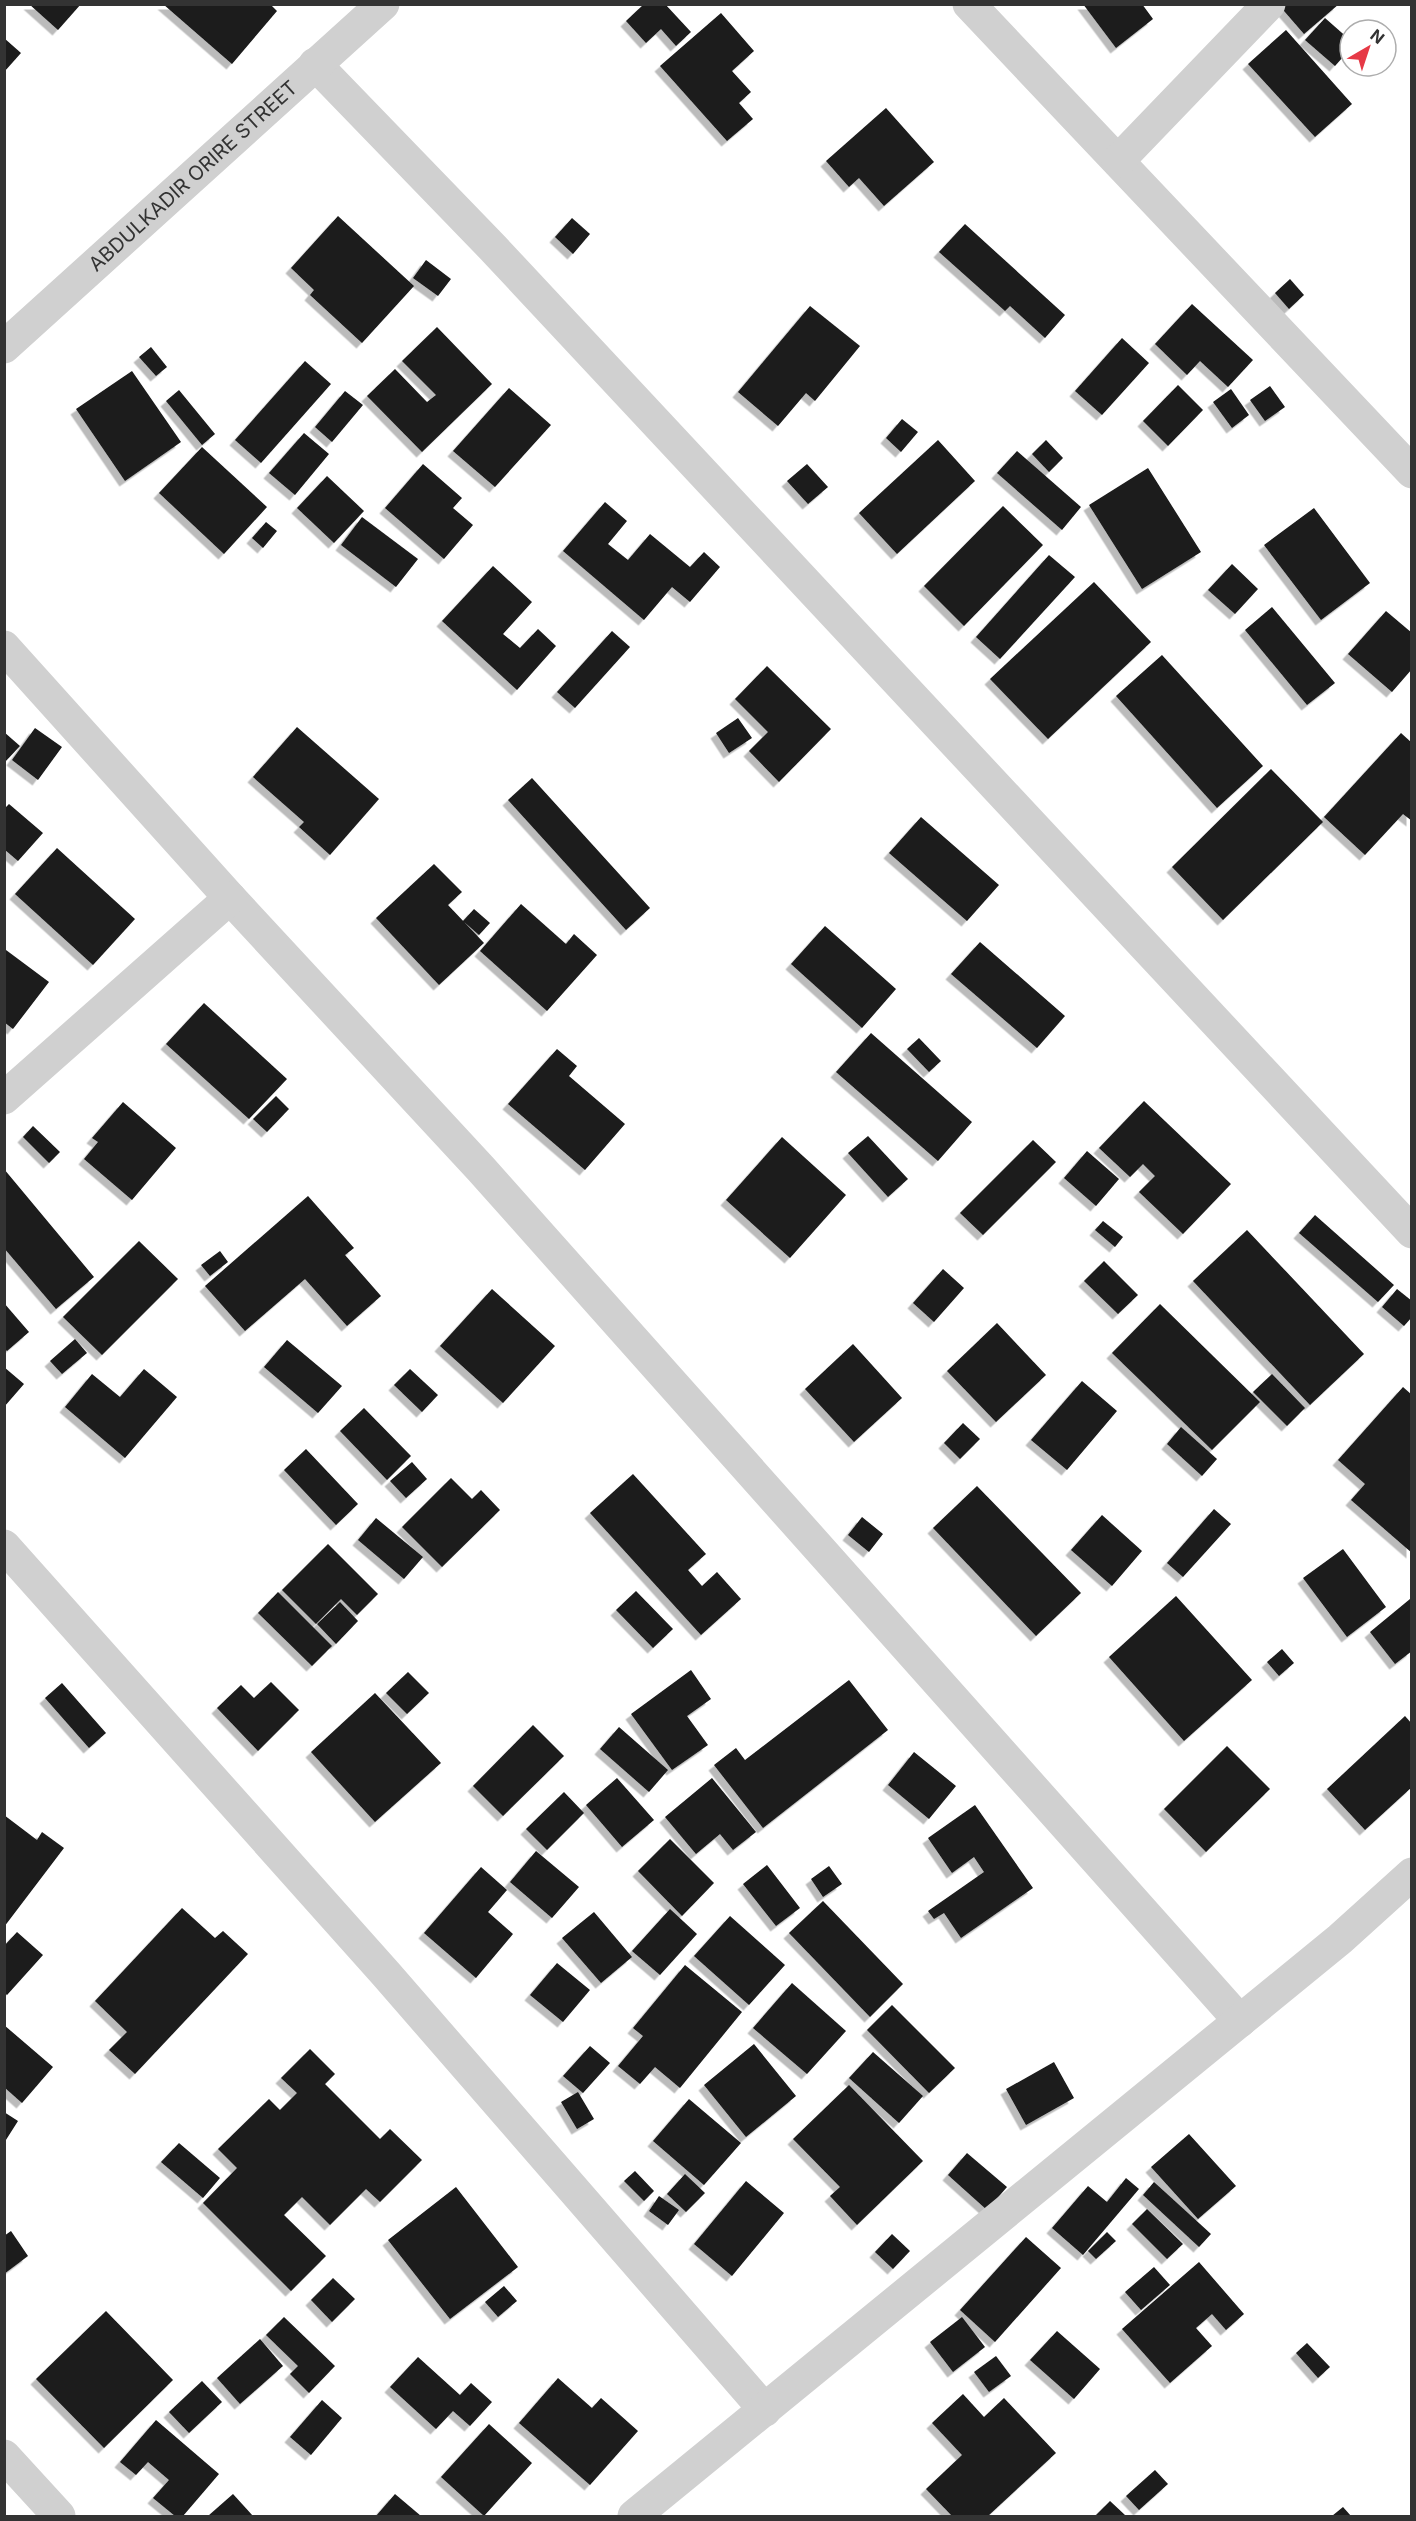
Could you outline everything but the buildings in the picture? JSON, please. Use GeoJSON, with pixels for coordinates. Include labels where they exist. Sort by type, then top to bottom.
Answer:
{"type":"FeatureCollection","features":[{"type":"Feature","properties":{"kind":"street","name":"ABDULKADIR ORIRE STREET"},"geometry":{"type":"LineString","coordinates":[[4,347],[383,4]]}},
{"type":"Feature","properties":{"kind":"street"},"geometry":{"type":"LineString","coordinates":[[969,4],[1412,472]]}},
{"type":"Feature","properties":{"kind":"street"},"geometry":{"type":"LineString","coordinates":[[1118,161],[1269,4]]}},
{"type":"Feature","properties":{"kind":"street"},"geometry":{"type":"LineString","coordinates":[[315,64],[501,257],[1412,1232]]}},
{"type":"Feature","properties":{"kind":"street"},"geometry":{"type":"LineString","coordinates":[[4,647],[230,898],[481,1168],[1240,2021]]}},
{"type":"Feature","properties":{"kind":"street"},"geometry":{"type":"LineString","coordinates":[[4,1098],[230,898]]}},
{"type":"Feature","properties":{"kind":"street"},"geometry":{"type":"LineString","coordinates":[[4,1546],[393,1983],[765,2410]]}},
{"type":"Feature","properties":{"kind":"street"},"geometry":{"type":"LineString","coordinates":[[634,2517],[1340,1939],[1412,1874]]}},
{"type":"Feature","properties":{"kind":"street"},"geometry":{"type":"LineString","coordinates":[[4,2456],[59,2517]]}}]}
